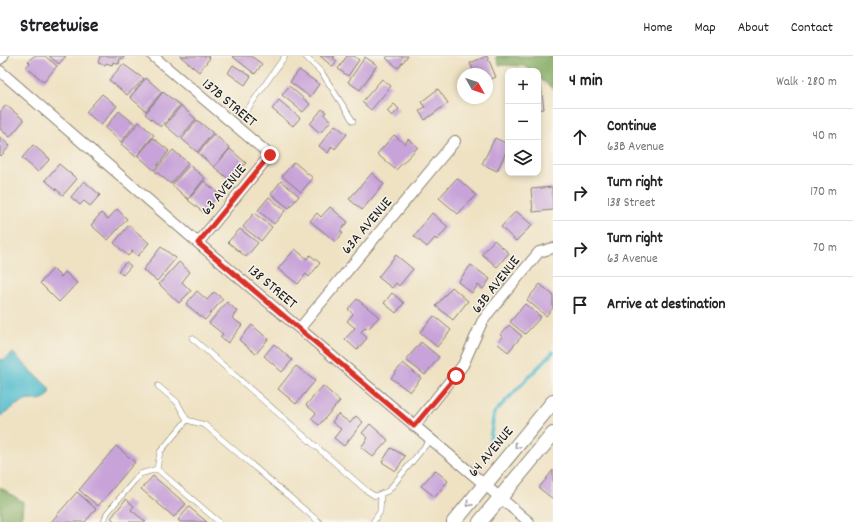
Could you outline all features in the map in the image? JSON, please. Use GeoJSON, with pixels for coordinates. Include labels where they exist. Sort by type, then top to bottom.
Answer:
{"type":"FeatureCollection","features":[{"type":"Feature","properties":{"kind":"main road","name":"64 AVENUE"},"geometry":{"type":"LineString","coordinates":[[454,522],[553,402]]}},
{"type":"Feature","properties":{"kind":"main road"},"geometry":{"type":"LineString","coordinates":[[480,522],[553,434]]}},
{"type":"Feature","properties":{"kind":"street"},"geometry":{"type":"LineString","coordinates":[[0,59],[3,56]]}},
{"type":"Feature","properties":{"kind":"street","name":"137B STREET"},"geometry":{"type":"LineString","coordinates":[[153,56],[270,155]]}},
{"type":"Feature","properties":{"kind":"street","name":"138 STREET"},"geometry":{"type":"LineString","coordinates":[[0,71],[198,243],[529,522]]}},
{"type":"Feature","properties":{"kind":"street","name":"63A AVENUE"},"geometry":{"type":"LineString","coordinates":[[300,328],[455,142]]}},
{"type":"Feature","properties":{"kind":"street","name":"63 AVENUE"},"geometry":{"type":"LineString","coordinates":[[198,243],[270,155]]}},
{"type":"Feature","properties":{"kind":"street","name":"63B AVENUE"},"geometry":{"type":"LineString","coordinates":[[414,426],[464,365],[479,328],[490,311],[539,252],[553,248]]}},
{"type":"Feature","properties":{"kind":"lane"},"geometry":{"type":"LineString","coordinates":[[247,110],[285,56]]}},
{"type":"Feature","properties":{"kind":"lane"},"geometry":{"type":"LineString","coordinates":[[305,56],[322,73],[353,121]]}},
{"type":"Feature","properties":{"kind":"lane"},"geometry":{"type":"LineString","coordinates":[[192,338],[367,492],[375,496],[381,495],[388,490],[430,440]]}},
{"type":"Feature","properties":{"kind":"lane"},"geometry":{"type":"LineString","coordinates":[[158,386],[177,402],[187,420],[205,425],[319,522]]}},
{"type":"Feature","properties":{"kind":"lane"},"geometry":{"type":"LineString","coordinates":[[157,469],[160,452],[187,420]]}},
{"type":"Feature","properties":{"kind":"lane"},"geometry":{"type":"LineString","coordinates":[[104,522],[107,513],[140,474],[157,469]]}},
{"type":"Feature","properties":{"kind":"lane"},"geometry":{"type":"LineString","coordinates":[[157,469],[220,522]]}},
{"type":"Feature","properties":{"kind":"lane"},"geometry":{"type":"LineString","coordinates":[[373,522],[380,512],[381,495]]}},
{"type":"Feature","properties":{"kind":"green space"},"geometry":{"type":"Polygon","coordinates":[[[496,56],[553,56],[553,89],[541,79],[541,68],[499,65],[496,56]]]}},
{"type":"Feature","properties":{"kind":"green space"},"geometry":{"type":"Polygon","coordinates":[[[0,487],[23,502],[22,515],[17,522],[0,522],[0,487]]]}},
{"type":"Feature","properties":{"kind":"water"},"geometry":{"type":"Polygon","coordinates":[[[13,353],[49,388],[49,395],[40,400],[21,402],[0,416],[0,359],[4,360],[13,353]]]}},
{"type":"Feature","properties":{"kind":"building"},"geometry":{"type":"Polygon","coordinates":[[[34,56],[45,56],[57,66],[44,82],[26,67],[30,63],[28,61],[34,56]]]}},
{"type":"Feature","properties":{"kind":"building"},"geometry":{"type":"Polygon","coordinates":[[[49,56],[66,56],[59,64],[49,56]]]}},
{"type":"Feature","properties":{"kind":"building"},"geometry":{"type":"Polygon","coordinates":[[[100,56],[124,56],[123,59],[120,58],[119,64],[113,62],[112,65],[106,63],[105,65],[98,63],[100,56]]]}},
{"type":"Feature","properties":{"kind":"building"},"geometry":{"type":"Polygon","coordinates":[[[180,56],[208,56],[210,58],[199,72],[180,56]]]}},
{"type":"Feature","properties":{"kind":"building"},"geometry":{"type":"Polygon","coordinates":[[[232,56],[251,56],[262,64],[255,74],[232,56]]]}},
{"type":"Feature","properties":{"kind":"building"},"geometry":{"type":"Polygon","coordinates":[[[320,56],[335,56],[333,58],[337,61],[333,67],[320,56]]]}},
{"type":"Feature","properties":{"kind":"building"},"geometry":{"type":"Polygon","coordinates":[[[347,56],[354,56],[359,60],[348,76],[338,69],[347,56]]]}},
{"type":"Feature","properties":{"kind":"building"},"geometry":{"type":"Polygon","coordinates":[[[388,56],[408,56],[398,68],[386,58],[388,56]]]}},
{"type":"Feature","properties":{"kind":"building"},"geometry":{"type":"Polygon","coordinates":[[[487,56],[492,68],[472,68],[470,63],[487,56]]]}},
{"type":"Feature","properties":{"kind":"building"},"geometry":{"type":"Polygon","coordinates":[[[365,57],[377,65],[360,90],[348,82],[365,57]]]}},
{"type":"Feature","properties":{"kind":"building"},"geometry":{"type":"Polygon","coordinates":[[[123,64],[144,79],[127,95],[109,80],[123,64]]]}},
{"type":"Feature","properties":{"kind":"building"},"geometry":{"type":"Polygon","coordinates":[[[233,65],[251,76],[245,85],[228,73],[233,65]]]}},
{"type":"Feature","properties":{"kind":"building"},"geometry":{"type":"Polygon","coordinates":[[[299,70],[319,84],[310,97],[290,82],[299,70]]]}},
{"type":"Feature","properties":{"kind":"building"},"geometry":{"type":"Polygon","coordinates":[[[493,70],[496,77],[493,78],[493,70]]]}},
{"type":"Feature","properties":{"kind":"building"},"geometry":{"type":"Polygon","coordinates":[[[146,78],[162,92],[146,111],[130,97],[146,78]]]}},
{"type":"Feature","properties":{"kind":"building"},"geometry":{"type":"Polygon","coordinates":[[[382,79],[391,86],[371,110],[362,102],[382,79]]]}},
{"type":"Feature","properties":{"kind":"building"},"geometry":{"type":"Polygon","coordinates":[[[289,86],[310,104],[303,112],[282,95],[289,86]]]}},
{"type":"Feature","properties":{"kind":"building"},"geometry":{"type":"Polygon","coordinates":[[[541,86],[544,109],[541,110],[541,86]]]}},
{"type":"Feature","properties":{"kind":"building"},"geometry":{"type":"Polygon","coordinates":[[[438,89],[448,103],[425,120],[419,111],[425,107],[421,102],[438,89]]]}},
{"type":"Feature","properties":{"kind":"building"},"geometry":{"type":"Polygon","coordinates":[[[163,92],[180,105],[161,127],[145,114],[163,92]]]}},
{"type":"Feature","properties":{"kind":"building"},"geometry":{"type":"Polygon","coordinates":[[[102,94],[117,106],[101,125],[86,112],[102,94]]]}},
{"type":"Feature","properties":{"kind":"building"},"geometry":{"type":"Polygon","coordinates":[[[279,100],[300,118],[293,126],[272,109],[279,100]]]}},
{"type":"Feature","properties":{"kind":"building"},"geometry":{"type":"Polygon","coordinates":[[[394,104],[399,109],[392,116],[387,111],[394,104]]]}},
{"type":"Feature","properties":{"kind":"building"},"geometry":{"type":"Polygon","coordinates":[[[6,105],[24,120],[10,137],[0,129],[0,112],[6,105]]]}},
{"type":"Feature","properties":{"kind":"building"},"geometry":{"type":"Polygon","coordinates":[[[181,106],[196,119],[180,138],[165,125],[181,106]]]}},
{"type":"Feature","properties":{"kind":"building"},"geometry":{"type":"Polygon","coordinates":[[[322,109],[326,112],[324,115],[331,121],[320,133],[310,124],[322,109]]]}},
{"type":"Feature","properties":{"kind":"building"},"geometry":{"type":"Polygon","coordinates":[[[119,111],[135,124],[121,142],[105,128],[119,111]]]}},
{"type":"Feature","properties":{"kind":"building"},"geometry":{"type":"Polygon","coordinates":[[[197,120],[213,133],[197,152],[182,139],[197,120]]]}},
{"type":"Feature","properties":{"kind":"building"},"geometry":{"type":"Polygon","coordinates":[[[139,122],[154,135],[136,157],[121,144],[139,122]]]}},
{"type":"Feature","properties":{"kind":"building"},"geometry":{"type":"Polygon","coordinates":[[[335,125],[347,134],[335,149],[332,146],[328,153],[319,146],[335,125]]]}},
{"type":"Feature","properties":{"kind":"building"},"geometry":{"type":"Polygon","coordinates":[[[214,134],[230,148],[214,167],[198,153],[214,134]]]}},
{"type":"Feature","properties":{"kind":"building"},"geometry":{"type":"Polygon","coordinates":[[[394,135],[405,144],[408,139],[418,147],[396,170],[377,154],[394,135]]]}},
{"type":"Feature","properties":{"kind":"building"},"geometry":{"type":"Polygon","coordinates":[[[0,137],[10,146],[1,156],[0,155],[0,137]]]}},
{"type":"Feature","properties":{"kind":"building"},"geometry":{"type":"Polygon","coordinates":[[[153,138],[169,151],[154,170],[138,156],[153,138]]]}},
{"type":"Feature","properties":{"kind":"building"},"geometry":{"type":"Polygon","coordinates":[[[495,138],[505,143],[505,154],[497,171],[482,164],[495,138]]]}},
{"type":"Feature","properties":{"kind":"building"},"geometry":{"type":"Polygon","coordinates":[[[33,145],[50,159],[38,172],[22,158],[33,145]]]}},
{"type":"Feature","properties":{"kind":"building"},"geometry":{"type":"Polygon","coordinates":[[[230,149],[246,163],[231,181],[214,167],[230,149]]]}},
{"type":"Feature","properties":{"kind":"building"},"geometry":{"type":"Polygon","coordinates":[[[173,150],[188,163],[171,184],[155,171],[173,150]]]}},
{"type":"Feature","properties":{"kind":"building"},"geometry":{"type":"Polygon","coordinates":[[[294,162],[313,178],[301,192],[282,176],[294,162]]]}},
{"type":"Feature","properties":{"kind":"building"},"geometry":{"type":"Polygon","coordinates":[[[59,164],[77,179],[63,195],[45,180],[59,164]]]}},
{"type":"Feature","properties":{"kind":"building"},"geometry":{"type":"Polygon","coordinates":[[[189,165],[205,178],[188,199],[172,185],[189,165]]]}},
{"type":"Feature","properties":{"kind":"building"},"geometry":{"type":"Polygon","coordinates":[[[372,173],[384,184],[362,210],[349,199],[372,173]]]}},
{"type":"Feature","properties":{"kind":"building"},"geometry":{"type":"Polygon","coordinates":[[[457,178],[476,195],[458,214],[439,198],[457,178]]]}},
{"type":"Feature","properties":{"kind":"building"},"geometry":{"type":"Polygon","coordinates":[[[84,181],[100,195],[90,206],[84,201],[80,205],[71,197],[84,181]]]}},
{"type":"Feature","properties":{"kind":"building"},"geometry":{"type":"Polygon","coordinates":[[[204,181],[219,194],[204,213],[188,200],[204,181]]]}},
{"type":"Feature","properties":{"kind":"building"},"geometry":{"type":"Polygon","coordinates":[[[281,181],[299,196],[289,208],[271,194],[281,181]]]}},
{"type":"Feature","properties":{"kind":"building"},"geometry":{"type":"Polygon","coordinates":[[[552,187],[553,210],[533,212],[531,189],[552,187]]]}},
{"type":"Feature","properties":{"kind":"building"},"geometry":{"type":"Polygon","coordinates":[[[269,197],[285,211],[274,224],[258,210],[269,197]]]}},
{"type":"Feature","properties":{"kind":"building"},"geometry":{"type":"Polygon","coordinates":[[[330,207],[348,222],[340,231],[343,233],[336,242],[310,221],[317,213],[321,217],[330,207]]]}},
{"type":"Feature","properties":{"kind":"building"},"geometry":{"type":"Polygon","coordinates":[[[117,209],[127,219],[108,240],[91,225],[101,213],[108,219],[117,209]]]}},
{"type":"Feature","properties":{"kind":"building"},"geometry":{"type":"Polygon","coordinates":[[[516,211],[532,225],[516,241],[501,227],[516,211]]]}},
{"type":"Feature","properties":{"kind":"building"},"geometry":{"type":"Polygon","coordinates":[[[254,213],[272,227],[261,241],[243,227],[254,213]]]}},
{"type":"Feature","properties":{"kind":"building"},"geometry":{"type":"Polygon","coordinates":[[[432,213],[448,227],[437,240],[435,238],[427,247],[414,236],[432,213]]]}},
{"type":"Feature","properties":{"kind":"building"},"geometry":{"type":"Polygon","coordinates":[[[129,225],[149,243],[138,256],[132,251],[128,256],[114,243],[129,225]]]}},
{"type":"Feature","properties":{"kind":"building"},"geometry":{"type":"Polygon","coordinates":[[[240,229],[258,243],[246,257],[228,242],[240,229]]]}},
{"type":"Feature","properties":{"kind":"building"},"geometry":{"type":"Polygon","coordinates":[[[494,240],[509,253],[497,267],[482,254],[494,240]]]}},
{"type":"Feature","properties":{"kind":"building"},"geometry":{"type":"Polygon","coordinates":[[[161,247],[176,258],[157,281],[143,270],[161,247]]]}},
{"type":"Feature","properties":{"kind":"building"},"geometry":{"type":"Polygon","coordinates":[[[295,249],[307,259],[310,255],[320,263],[309,277],[306,274],[298,284],[278,269],[295,249]]]}},
{"type":"Feature","properties":{"kind":"building"},"geometry":{"type":"Polygon","coordinates":[[[396,255],[413,269],[399,286],[396,283],[392,288],[378,277],[396,255]]]}},
{"type":"Feature","properties":{"kind":"building"},"geometry":{"type":"Polygon","coordinates":[[[126,262],[131,266],[123,275],[118,271],[126,262]]]}},
{"type":"Feature","properties":{"kind":"building"},"geometry":{"type":"Polygon","coordinates":[[[179,262],[190,272],[182,282],[191,291],[179,303],[159,284],[179,262]]]}},
{"type":"Feature","properties":{"kind":"building"},"geometry":{"type":"Polygon","coordinates":[[[471,265],[490,279],[483,289],[478,285],[472,293],[458,282],[471,265]]]}},
{"type":"Feature","properties":{"kind":"building"},"geometry":{"type":"Polygon","coordinates":[[[53,269],[61,277],[65,272],[77,283],[59,302],[40,283],[53,269]]]}},
{"type":"Feature","properties":{"kind":"building"},"geometry":{"type":"Polygon","coordinates":[[[540,284],[553,295],[553,308],[546,316],[527,300],[540,284]]]}},
{"type":"Feature","properties":{"kind":"building"},"geometry":{"type":"Polygon","coordinates":[[[452,287],[468,301],[453,320],[436,306],[452,287]]]}},
{"type":"Feature","properties":{"kind":"building"},"geometry":{"type":"Polygon","coordinates":[[[197,291],[207,300],[214,292],[223,299],[205,320],[186,304],[197,291]]]}},
{"type":"Feature","properties":{"kind":"building"},"geometry":{"type":"Polygon","coordinates":[[[392,293],[404,303],[396,313],[384,303],[392,293]]]}},
{"type":"Feature","properties":{"kind":"building"},"geometry":{"type":"Polygon","coordinates":[[[357,299],[379,317],[368,329],[366,327],[361,332],[367,338],[357,350],[345,339],[355,328],[347,321],[353,314],[348,309],[357,299]]]}},
{"type":"Feature","properties":{"kind":"building"},"geometry":{"type":"Polygon","coordinates":[[[227,302],[237,311],[232,318],[242,325],[228,343],[220,337],[223,334],[209,323],[227,302]]]}},
{"type":"Feature","properties":{"kind":"building"},"geometry":{"type":"Polygon","coordinates":[[[525,304],[541,317],[525,334],[510,322],[525,304]]]}},
{"type":"Feature","properties":{"kind":"building"},"geometry":{"type":"Polygon","coordinates":[[[434,316],[451,330],[437,347],[420,332],[434,316]]]}},
{"type":"Feature","properties":{"kind":"building"},"geometry":{"type":"Polygon","coordinates":[[[252,325],[268,339],[256,354],[239,340],[252,325]]]}},
{"type":"Feature","properties":{"kind":"building"},"geometry":{"type":"Polygon","coordinates":[[[509,325],[522,336],[508,352],[497,343],[503,337],[500,335],[509,325]]]}},
{"type":"Feature","properties":{"kind":"building"},"geometry":{"type":"Polygon","coordinates":[[[421,342],[439,357],[425,375],[406,360],[421,342]]]}},
{"type":"Feature","properties":{"kind":"building"},"geometry":{"type":"Polygon","coordinates":[[[274,344],[292,360],[282,372],[264,356],[274,344]]]}},
{"type":"Feature","properties":{"kind":"building"},"geometry":{"type":"Polygon","coordinates":[[[403,363],[421,378],[410,392],[391,378],[403,363]]]}},
{"type":"Feature","properties":{"kind":"building"},"geometry":{"type":"Polygon","coordinates":[[[296,366],[315,381],[296,404],[278,389],[296,366]]]}},
{"type":"Feature","properties":{"kind":"building"},"geometry":{"type":"Polygon","coordinates":[[[323,386],[340,401],[319,425],[311,419],[316,413],[306,405],[323,386]]]}},
{"type":"Feature","properties":{"kind":"building"},"geometry":{"type":"Polygon","coordinates":[[[338,414],[350,423],[356,416],[363,422],[344,446],[334,438],[341,429],[332,422],[338,414]]]}},
{"type":"Feature","properties":{"kind":"building"},"geometry":{"type":"Polygon","coordinates":[[[370,424],[388,440],[373,457],[361,447],[368,438],[362,433],[370,424]]]}},
{"type":"Feature","properties":{"kind":"building"},"geometry":{"type":"Polygon","coordinates":[[[116,446],[135,462],[98,506],[79,490],[116,446]]]}},
{"type":"Feature","properties":{"kind":"building"},"geometry":{"type":"Polygon","coordinates":[[[391,448],[405,456],[396,471],[382,462],[391,448]]]}},
{"type":"Feature","properties":{"kind":"building"},"geometry":{"type":"Polygon","coordinates":[[[435,470],[448,481],[435,497],[421,486],[435,470]]]}},
{"type":"Feature","properties":{"kind":"building"},"geometry":{"type":"Polygon","coordinates":[[[553,470],[553,499],[539,488],[553,470]]]}},
{"type":"Feature","properties":{"kind":"building"},"geometry":{"type":"Polygon","coordinates":[[[153,476],[186,504],[174,517],[141,489],[153,476]]]}},
{"type":"Feature","properties":{"kind":"building"},"geometry":{"type":"Polygon","coordinates":[[[77,492],[96,509],[85,522],[51,522],[77,492]]]}},
{"type":"Feature","properties":{"kind":"building"},"geometry":{"type":"Polygon","coordinates":[[[126,499],[134,506],[131,510],[146,522],[116,522],[111,518],[126,499]]]}},
{"type":"Feature","properties":{"kind":"building"},"geometry":{"type":"Polygon","coordinates":[[[189,507],[207,522],[180,522],[178,520],[189,507]]]}},
{"type":"Feature","properties":{"kind":"waterway"},"geometry":{"type":"LineString","coordinates":[[489,448],[494,413],[553,352]]}},
{"type":"Feature","properties":{"kind":"route"},"geometry":{"type":"LineString","coordinates":[[270,155],[198,243],[414,426],[456,376]]}}]}
